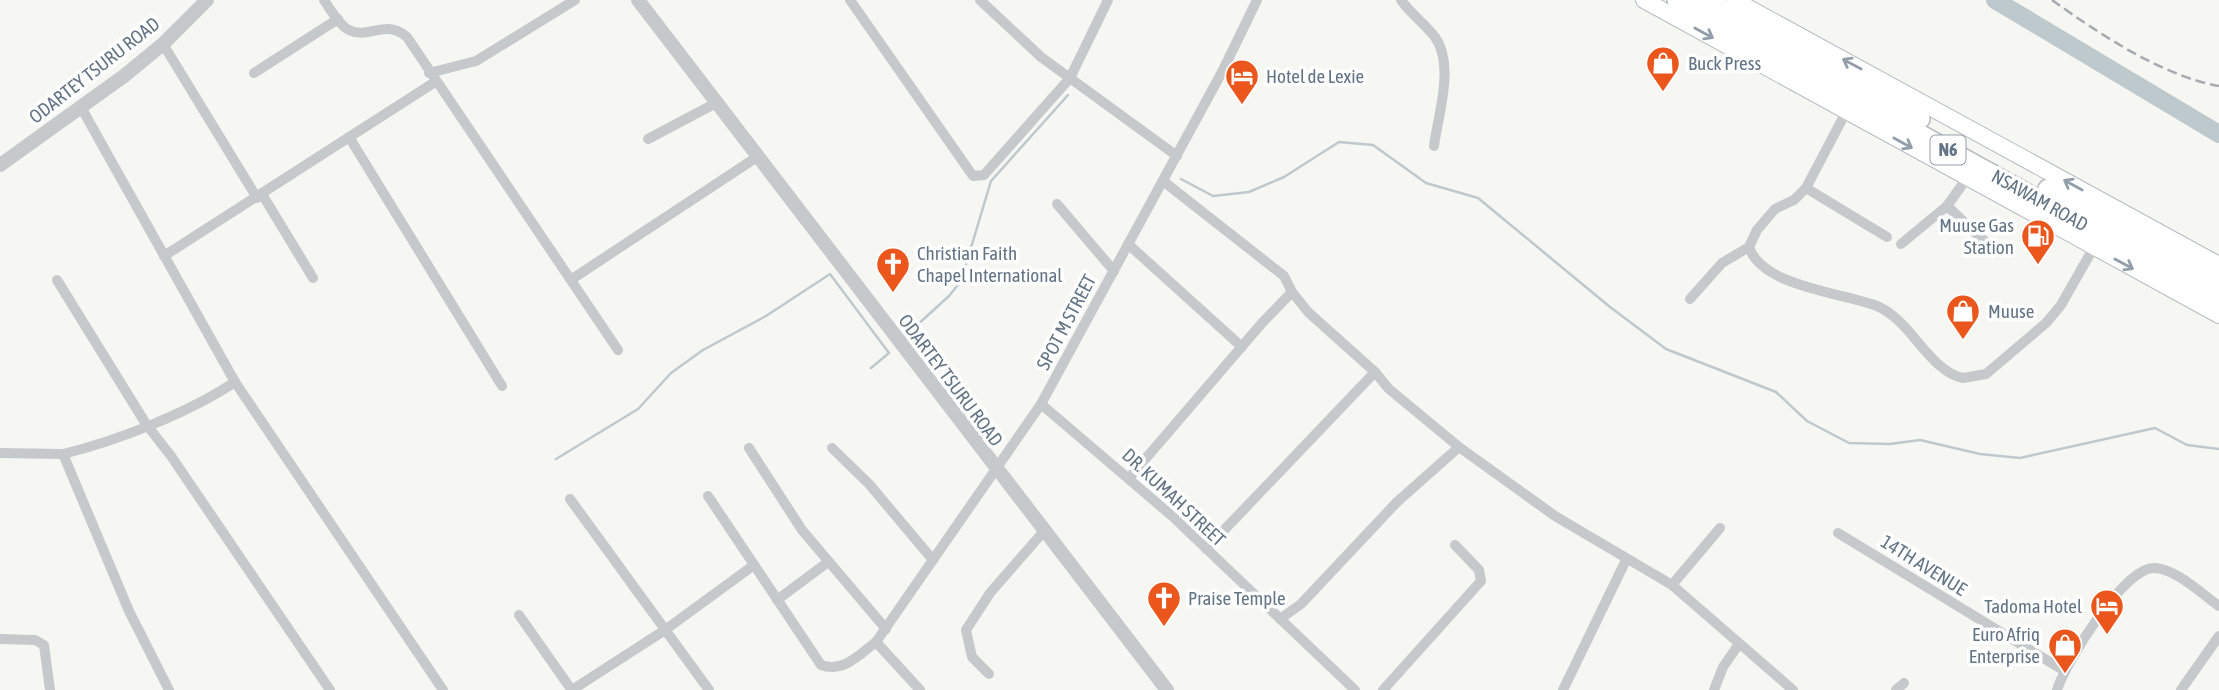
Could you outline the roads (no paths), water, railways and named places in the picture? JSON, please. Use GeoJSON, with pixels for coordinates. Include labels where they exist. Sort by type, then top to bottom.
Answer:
{"type":"FeatureCollection","features":[{"type":"Feature","properties":{"kind":"highway","name":"NSAWAM ROAD"},"geometry":{"type":"LineString","coordinates":[[1677,0],[2219,300]]}},
{"type":"Feature","properties":{"kind":"highway","name":"NSAWAM ROAD"},"geometry":{"type":"LineString","coordinates":[[1706,0],[2219,283]]}},
{"type":"Feature","properties":{"kind":"main road"},"geometry":{"type":"LineString","coordinates":[[1644,0],[2219,315]]}},
{"type":"Feature","properties":{"kind":"main road"},"geometry":{"type":"LineString","coordinates":[[1734,0],[2219,265]]}},
{"type":"Feature","properties":{"kind":"street"},"geometry":{"type":"LineString","coordinates":[[324,0],[347,30],[358,32],[384,27],[399,30],[407,37],[618,350]]}},
{"type":"Feature","properties":{"kind":"street"},"geometry":{"type":"LineString","coordinates":[[164,256],[349,137],[432,77],[476,61],[575,0]]}},
{"type":"Feature","properties":{"kind":"street","name":"ODARTEY TSURU ROAD"},"geometry":{"type":"LineString","coordinates":[[638,0],[997,472],[1045,530],[1107,615],[1167,690]]}},
{"type":"Feature","properties":{"kind":"street"},"geometry":{"type":"LineString","coordinates":[[850,0],[973,177],[984,175],[1070,78],[1108,0]]}},
{"type":"Feature","properties":{"kind":"street"},"geometry":{"type":"LineString","coordinates":[[981,0],[1041,57],[1177,156]]}},
{"type":"Feature","properties":{"kind":"street","name":"SPOT M STREET"},"geometry":{"type":"LineString","coordinates":[[777,600],[821,665],[830,668],[843,667],[876,642],[997,472],[1041,404],[1177,156],[1257,0]]}},
{"type":"Feature","properties":{"kind":"street"},"geometry":{"type":"LineString","coordinates":[[1401,0],[1436,38],[1443,53],[1445,68],[1434,146]]}},
{"type":"Feature","properties":{"kind":"street","name":"ODARTEY TSURU ROAD"},"geometry":{"type":"LineString","coordinates":[[0,165],[82,109],[163,44],[203,1]]}},
{"type":"Feature","properties":{"kind":"street"},"geometry":{"type":"LineString","coordinates":[[254,73],[338,19]]}},
{"type":"Feature","properties":{"kind":"street"},"geometry":{"type":"LineString","coordinates":[[163,44],[313,278]]}},
{"type":"Feature","properties":{"kind":"street"},"geometry":{"type":"LineString","coordinates":[[648,139],[716,103]]}},
{"type":"Feature","properties":{"kind":"street"},"geometry":{"type":"LineString","coordinates":[[82,109],[235,382],[443,690]]}},
{"type":"Feature","properties":{"kind":"street"},"geometry":{"type":"LineString","coordinates":[[1690,299],[1722,263],[1749,247],[1757,230],[1775,209],[1794,200],[1806,188],[1846,112]]}},
{"type":"Feature","properties":{"kind":"street"},"geometry":{"type":"LineString","coordinates":[[349,137],[502,386]]}},
{"type":"Feature","properties":{"kind":"street"},"geometry":{"type":"LineString","coordinates":[[572,279],[757,157]]}},
{"type":"Feature","properties":{"kind":"street"},"geometry":{"type":"LineString","coordinates":[[1901,244],[1947,206],[1967,178]]}},
{"type":"Feature","properties":{"kind":"street"},"geometry":{"type":"LineString","coordinates":[[1163,181],[1284,276],[1292,292],[1308,312],[1375,372],[1389,389],[1459,447],[1555,516],[1672,585],[1793,690]]}},
{"type":"Feature","properties":{"kind":"street"},"geometry":{"type":"LineString","coordinates":[[1806,188],[1887,237]]}},
{"type":"Feature","properties":{"kind":"street"},"geometry":{"type":"LineString","coordinates":[[1057,204],[1114,271]]}},
{"type":"Feature","properties":{"kind":"street"},"geometry":{"type":"LineString","coordinates":[[1947,206],[1996,252]]}},
{"type":"Feature","properties":{"kind":"street"},"geometry":{"type":"LineString","coordinates":[[1128,244],[1242,347]]}},
{"type":"Feature","properties":{"kind":"street"},"geometry":{"type":"LineString","coordinates":[[1749,247],[1760,262],[1783,277],[1832,295],[1870,304],[1891,314],[1938,362],[1963,378],[1986,374],[2046,323],[2061,305],[2094,247]]}},
{"type":"Feature","properties":{"kind":"street"},"geometry":{"type":"LineString","coordinates":[[57,280],[146,424],[330,690]]}},
{"type":"Feature","properties":{"kind":"street"},"geometry":{"type":"LineString","coordinates":[[1129,478],[1292,292]]}},
{"type":"Feature","properties":{"kind":"street"},"geometry":{"type":"LineString","coordinates":[[1206,549],[1375,372]]}},
{"type":"Feature","properties":{"kind":"street"},"geometry":{"type":"LineString","coordinates":[[0,453],[63,454],[102,443],[214,396],[235,382]]}},
{"type":"Feature","properties":{"kind":"street","name":"DR. KUMAH STREET"},"geometry":{"type":"LineString","coordinates":[[1041,404],[1129,478],[1355,690]]}},
{"type":"Feature","properties":{"kind":"street"},"geometry":{"type":"LineString","coordinates":[[1280,619],[1301,604],[1397,502],[1459,447]]}},
{"type":"Feature","properties":{"kind":"street"},"geometry":{"type":"LineString","coordinates":[[749,448],[802,530],[886,629]]}},
{"type":"Feature","properties":{"kind":"street"},"geometry":{"type":"LineString","coordinates":[[832,448],[869,484],[896,520],[933,560]]}},
{"type":"Feature","properties":{"kind":"street"},"geometry":{"type":"LineString","coordinates":[[63,454],[129,611],[169,690]]}},
{"type":"Feature","properties":{"kind":"street"},"geometry":{"type":"LineString","coordinates":[[708,496],[777,600],[828,562]]}},
{"type":"Feature","properties":{"kind":"street"},"geometry":{"type":"LineString","coordinates":[[570,499],[709,690]]}},
{"type":"Feature","properties":{"kind":"street"},"geometry":{"type":"LineString","coordinates":[[1672,585],[1720,528]]}},
{"type":"Feature","properties":{"kind":"street"},"geometry":{"type":"LineString","coordinates":[[989,674],[972,657],[966,630],[990,593],[1045,530]]}},
{"type":"Feature","properties":{"kind":"street","name":"14TH AVENUE"},"geometry":{"type":"LineString","coordinates":[[1838,533],[2063,670]]}},
{"type":"Feature","properties":{"kind":"street"},"geometry":{"type":"LineString","coordinates":[[1383,690],[1480,581],[1479,570],[1455,545]]}},
{"type":"Feature","properties":{"kind":"street"},"geometry":{"type":"LineString","coordinates":[[1563,690],[1626,560]]}},
{"type":"Feature","properties":{"kind":"street"},"geometry":{"type":"LineString","coordinates":[[519,615],[572,690],[665,630],[754,565]]}},
{"type":"Feature","properties":{"kind":"street"},"geometry":{"type":"LineString","coordinates":[[2057,690],[2063,670],[2118,592],[2137,573],[2151,568],[2167,570],[2219,606]]}},
{"type":"Feature","properties":{"kind":"street"},"geometry":{"type":"LineString","coordinates":[[2181,690],[2219,636]]}},
{"type":"Feature","properties":{"kind":"street"},"geometry":{"type":"LineString","coordinates":[[0,639],[35,640],[44,645],[50,690]]}},
{"type":"Feature","properties":{"kind":"street"},"geometry":{"type":"LineString","coordinates":[[876,642],[920,690]]}},
{"type":"Feature","properties":{"kind":"street"},"geometry":{"type":"LineString","coordinates":[[1714,690],[1720,672],[1739,644]]}},
{"type":"Feature","properties":{"kind":"waterway"},"geometry":{"type":"LineString","coordinates":[[1995,0],[2219,134]]}},
{"type":"Feature","properties":{"kind":"waterway"},"geometry":{"type":"LineString","coordinates":[[904,337],[949,296],[961,281],[991,181],[1068,95]]}},
{"type":"Feature","properties":{"kind":"waterway"},"geometry":{"type":"LineString","coordinates":[[1181,179],[1213,196],[1249,192],[1284,177],[1339,142],[1373,145],[1426,183],[1478,198],[1610,307],[1666,349],[1776,392],[1807,421],[1849,443],[1890,444],[1920,440],[1980,454],[2020,458],[2155,428],[2187,445],[2219,449]]}},
{"type":"Feature","properties":{"kind":"waterway"},"geometry":{"type":"LineString","coordinates":[[556,459],[638,409],[671,373],[703,350],[766,316],[830,274],[889,353],[871,368]]}},
{"type":"Feature","properties":{"kind":"railway"},"geometry":{"type":"LineString","coordinates":[[2052,0],[2131,52],[2175,73],[2219,86]]}},
{"type":"Feature","properties":{"kind":"place","name":"Buck Press"},"geometry":{"type":"Point","coordinates":[1663,93]}},
{"type":"Feature","properties":{"kind":"place","name":"Hotel de Lexie"},"geometry":{"type":"Point","coordinates":[1242,106]}},
{"type":"Feature","properties":{"kind":"place","name":"Muuse Gas Station"},"geometry":{"type":"Point","coordinates":[2038,266]}},
{"type":"Feature","properties":{"kind":"place","name":"Christian Faith Chapel International"},"geometry":{"type":"Point","coordinates":[893,294]}},
{"type":"Feature","properties":{"kind":"place","name":"Muuse"},"geometry":{"type":"Point","coordinates":[1963,341]}},
{"type":"Feature","properties":{"kind":"place","name":"Praise Temple"},"geometry":{"type":"Point","coordinates":[1164,628]}},
{"type":"Feature","properties":{"kind":"place","name":"Tadoma Hotel"},"geometry":{"type":"Point","coordinates":[2107,636]}},
{"type":"Feature","properties":{"kind":"place","name":"Euro Afriq Enterprise"},"geometry":{"type":"Point","coordinates":[2065,675]}}]}
